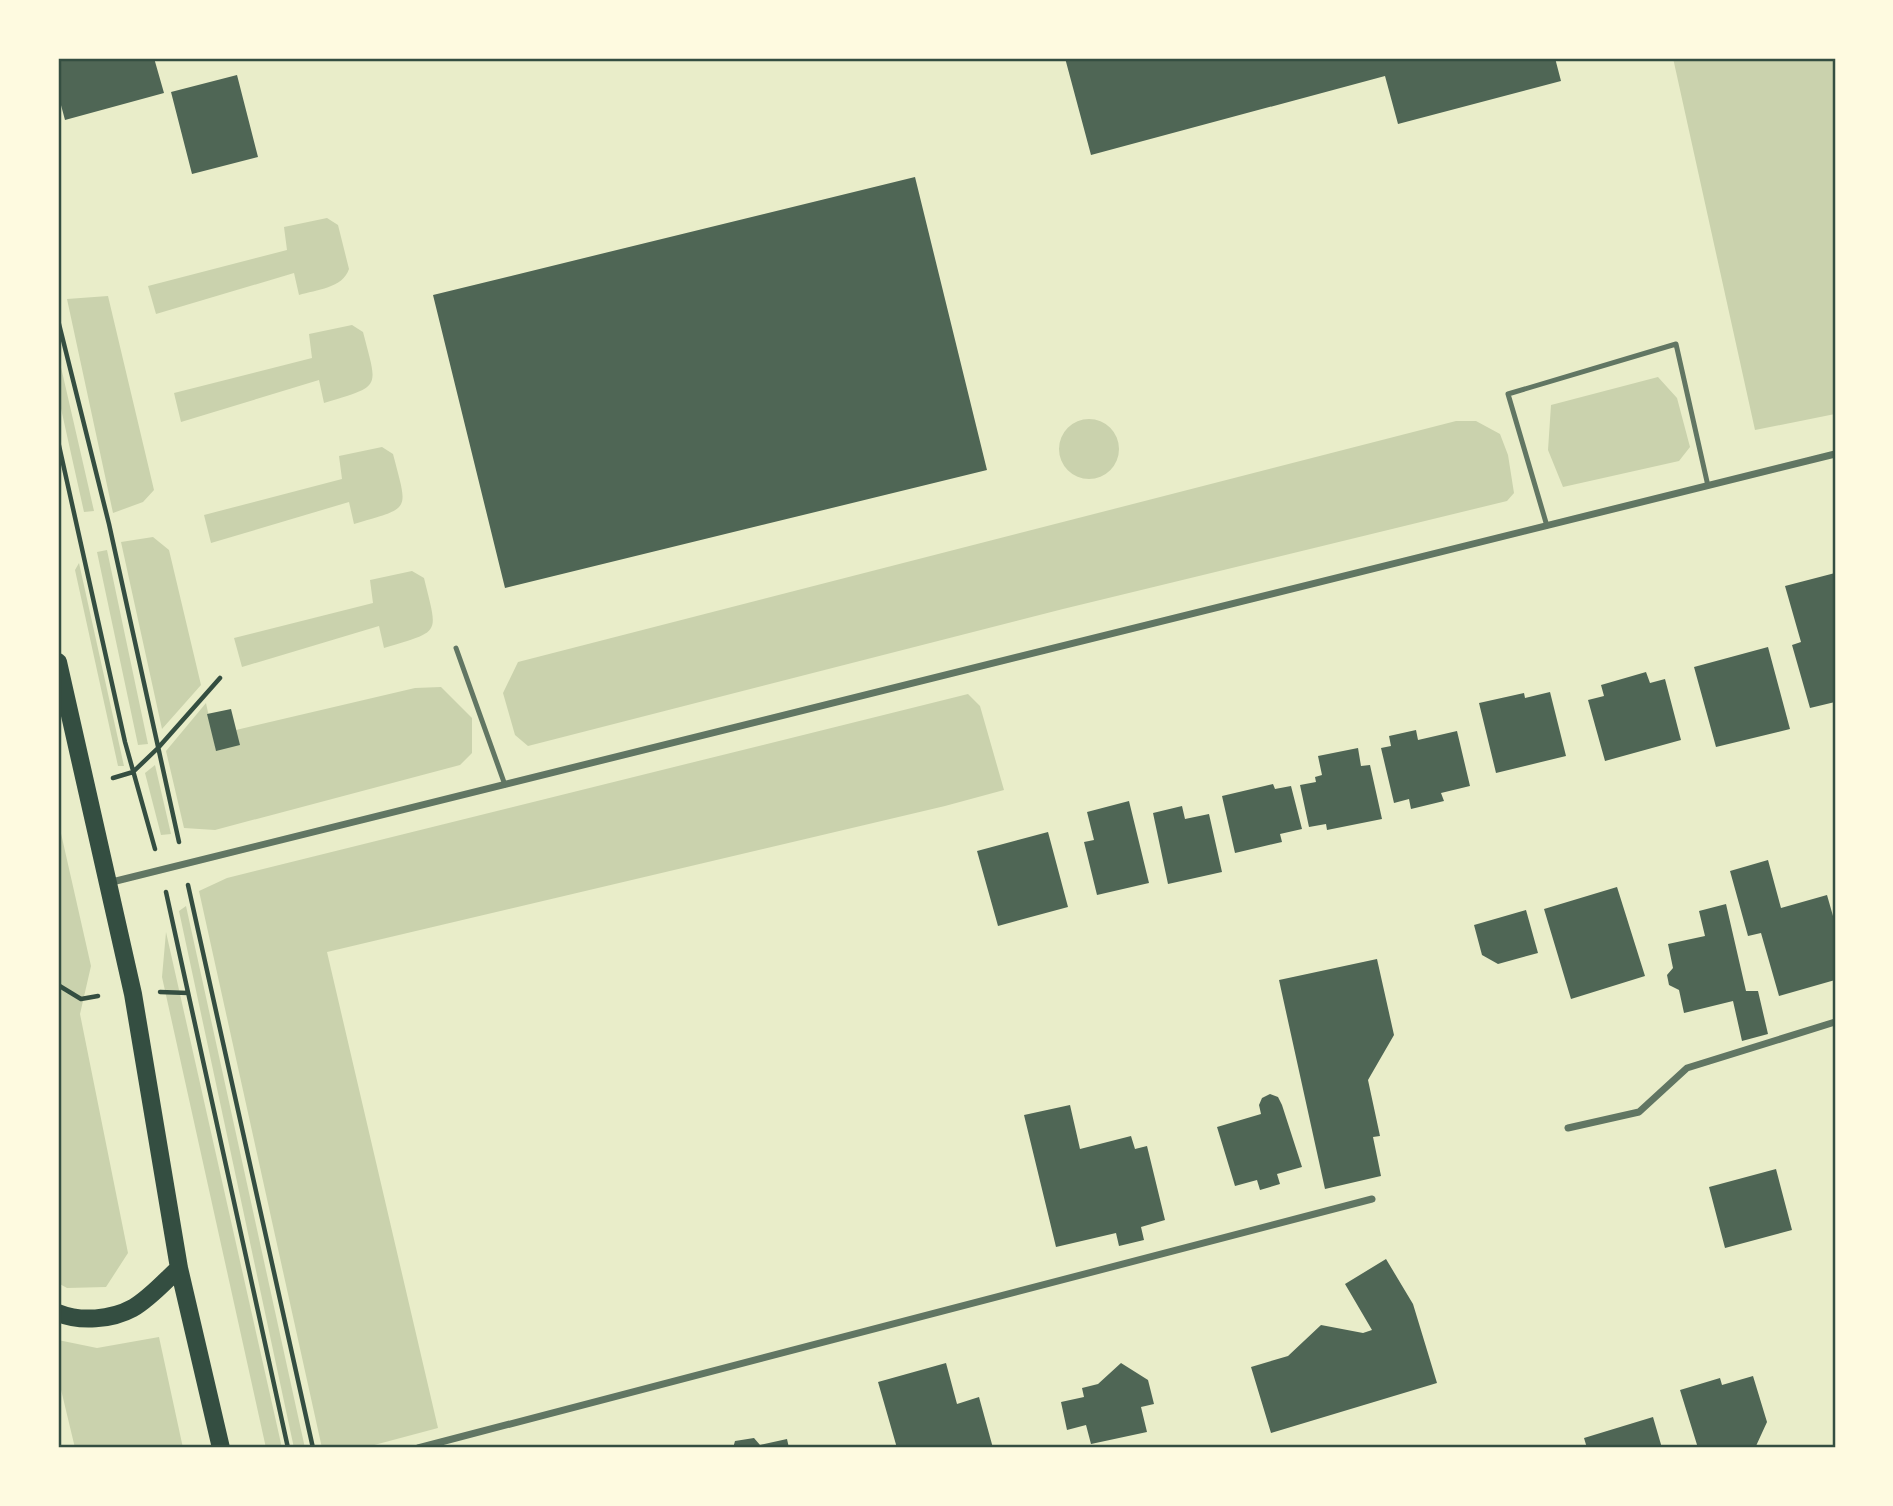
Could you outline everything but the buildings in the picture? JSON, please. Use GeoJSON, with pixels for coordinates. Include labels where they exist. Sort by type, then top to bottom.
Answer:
{"type":"FeatureCollection","features":[{"type":"Feature","properties":{"kind":"main road"},"geometry":{"type":"LineString","coordinates":[[58,662],[133,994],[178,1268],[220,1448]]}},
{"type":"Feature","properties":{"kind":"main road"},"geometry":{"type":"LineString","coordinates":[[58,1313],[68,1317],[96,1320],[131,1309],[155,1292],[178,1268]]}},
{"type":"Feature","properties":{"kind":"street"},"geometry":{"type":"LineString","coordinates":[[107,883],[1835,454]]}},
{"type":"Feature","properties":{"kind":"street"},"geometry":{"type":"LineString","coordinates":[[1568,1128],[1639,1112],[1687,1068],[1835,1022]]}},
{"type":"Feature","properties":{"kind":"street"},"geometry":{"type":"LineString","coordinates":[[418,1448],[1372,1199]]}},
{"type":"Feature","properties":{"kind":"lane"},"geometry":{"type":"LineString","coordinates":[[1547,526],[1508,394],[1676,344],[1709,485]]}},
{"type":"Feature","properties":{"kind":"lane"},"geometry":{"type":"LineString","coordinates":[[456,648],[505,785]]}},
{"type":"Feature","properties":{"kind":"path"},"geometry":{"type":"LineString","coordinates":[[58,441],[133,772],[161,870],[288,1448]]}},
{"type":"Feature","properties":{"kind":"path"},"geometry":{"type":"LineString","coordinates":[[121,775],[133,772],[158,748],[220,678]]}},
{"type":"Feature","properties":{"kind":"path"},"geometry":{"type":"LineString","coordinates":[[58,985],[81,999],[98,996]]}},
{"type":"Feature","properties":{"kind":"path"},"geometry":{"type":"LineString","coordinates":[[160,992],[187,993]]}},
{"type":"Feature","properties":{"kind":"green space"},"geometry":{"type":"Polygon","coordinates":[[[1673,58],[1835,58],[1835,414],[1755,430],[1673,58]]]}},
{"type":"Feature","properties":{"kind":"green space"},"geometry":{"type":"Polygon","coordinates":[[[327,218],[338,225],[349,269],[335,284],[299,295],[294,273],[156,314],[148,286],[287,250],[284,227],[327,218]]]}},
{"type":"Feature","properties":{"kind":"green space"},"geometry":{"type":"Polygon","coordinates":[[[108,296],[154,490],[143,502],[113,513],[67,299],[108,296]]]}},
{"type":"Feature","properties":{"kind":"green space"},"geometry":{"type":"Polygon","coordinates":[[[352,325],[363,332],[371,365],[373,375],[366,388],[324,403],[319,380],[181,422],[174,393],[312,358],[309,334],[352,325]]]}},
{"type":"Feature","properties":{"kind":"green space"},"geometry":{"type":"Polygon","coordinates":[[[58,354],[94,511],[84,512],[58,395],[58,354]]]}},
{"type":"Feature","properties":{"kind":"green space"},"geometry":{"type":"Polygon","coordinates":[[[1658,377],[1677,398],[1690,447],[1679,461],[1563,487],[1548,450],[1551,405],[1658,377]]]}},
{"type":"Feature","properties":{"kind":"green space"},"geometry":{"type":"Polygon","coordinates":[[[1089,419],[1106,424],[1114,432],[1119,449],[1114,466],[1106,474],[1089,479],[1072,474],[1064,466],[1059,449],[1064,432],[1072,424],[1089,419]]]}},
{"type":"Feature","properties":{"kind":"green space"},"geometry":{"type":"Polygon","coordinates":[[[1456,421],[1476,421],[1500,434],[1508,455],[1514,493],[1507,501],[1063,609],[528,746],[515,735],[503,693],[518,662],[1456,421]]]}},
{"type":"Feature","properties":{"kind":"green space"},"geometry":{"type":"Polygon","coordinates":[[[382,447],[393,454],[401,487],[403,497],[396,510],[354,524],[349,502],[211,543],[204,515],[342,479],[339,456],[382,447]]]}},
{"type":"Feature","properties":{"kind":"green space"},"geometry":{"type":"Polygon","coordinates":[[[153,537],[169,550],[201,685],[162,729],[121,542],[153,537]]]}},
{"type":"Feature","properties":{"kind":"green space"},"geometry":{"type":"Polygon","coordinates":[[[107,550],[148,744],[138,745],[97,552],[107,550]]]}},
{"type":"Feature","properties":{"kind":"green space"},"geometry":{"type":"Polygon","coordinates":[[[79,563],[124,766],[118,766],[75,570],[79,563]]]}},
{"type":"Feature","properties":{"kind":"green space"},"geometry":{"type":"Polygon","coordinates":[[[412,571],[424,578],[432,611],[433,621],[426,633],[384,648],[379,626],[242,667],[234,638],[373,603],[370,580],[412,571]]]}},
{"type":"Feature","properties":{"kind":"green space"},"geometry":{"type":"Polygon","coordinates":[[[441,687],[472,718],[472,753],[460,765],[215,830],[184,828],[166,751],[206,703],[216,750],[236,730],[415,688],[441,687]]]}},
{"type":"Feature","properties":{"kind":"green space"},"geometry":{"type":"Polygon","coordinates":[[[968,694],[980,706],[1004,790],[327,952],[438,1428],[363,1448],[322,1448],[199,891],[227,878],[968,694]]]}},
{"type":"Feature","properties":{"kind":"green space"},"geometry":{"type":"Polygon","coordinates":[[[155,765],[171,834],[161,835],[145,773],[155,765]]]}},
{"type":"Feature","properties":{"kind":"green space"},"geometry":{"type":"Polygon","coordinates":[[[58,820],[91,966],[80,1014],[128,1253],[106,1287],[67,1288],[58,1283],[58,820]]]}},
{"type":"Feature","properties":{"kind":"green space"},"geometry":{"type":"Polygon","coordinates":[[[186,906],[305,1448],[294,1448],[179,911],[186,906]]]}},
{"type":"Feature","properties":{"kind":"green space"},"geometry":{"type":"Polygon","coordinates":[[[166,932],[282,1448],[266,1448],[162,977],[166,932]]]}},
{"type":"Feature","properties":{"kind":"green space"},"geometry":{"type":"Polygon","coordinates":[[[159,1337],[183,1448],[75,1448],[58,1377],[58,1340],[97,1348],[159,1337]]]}}]}
